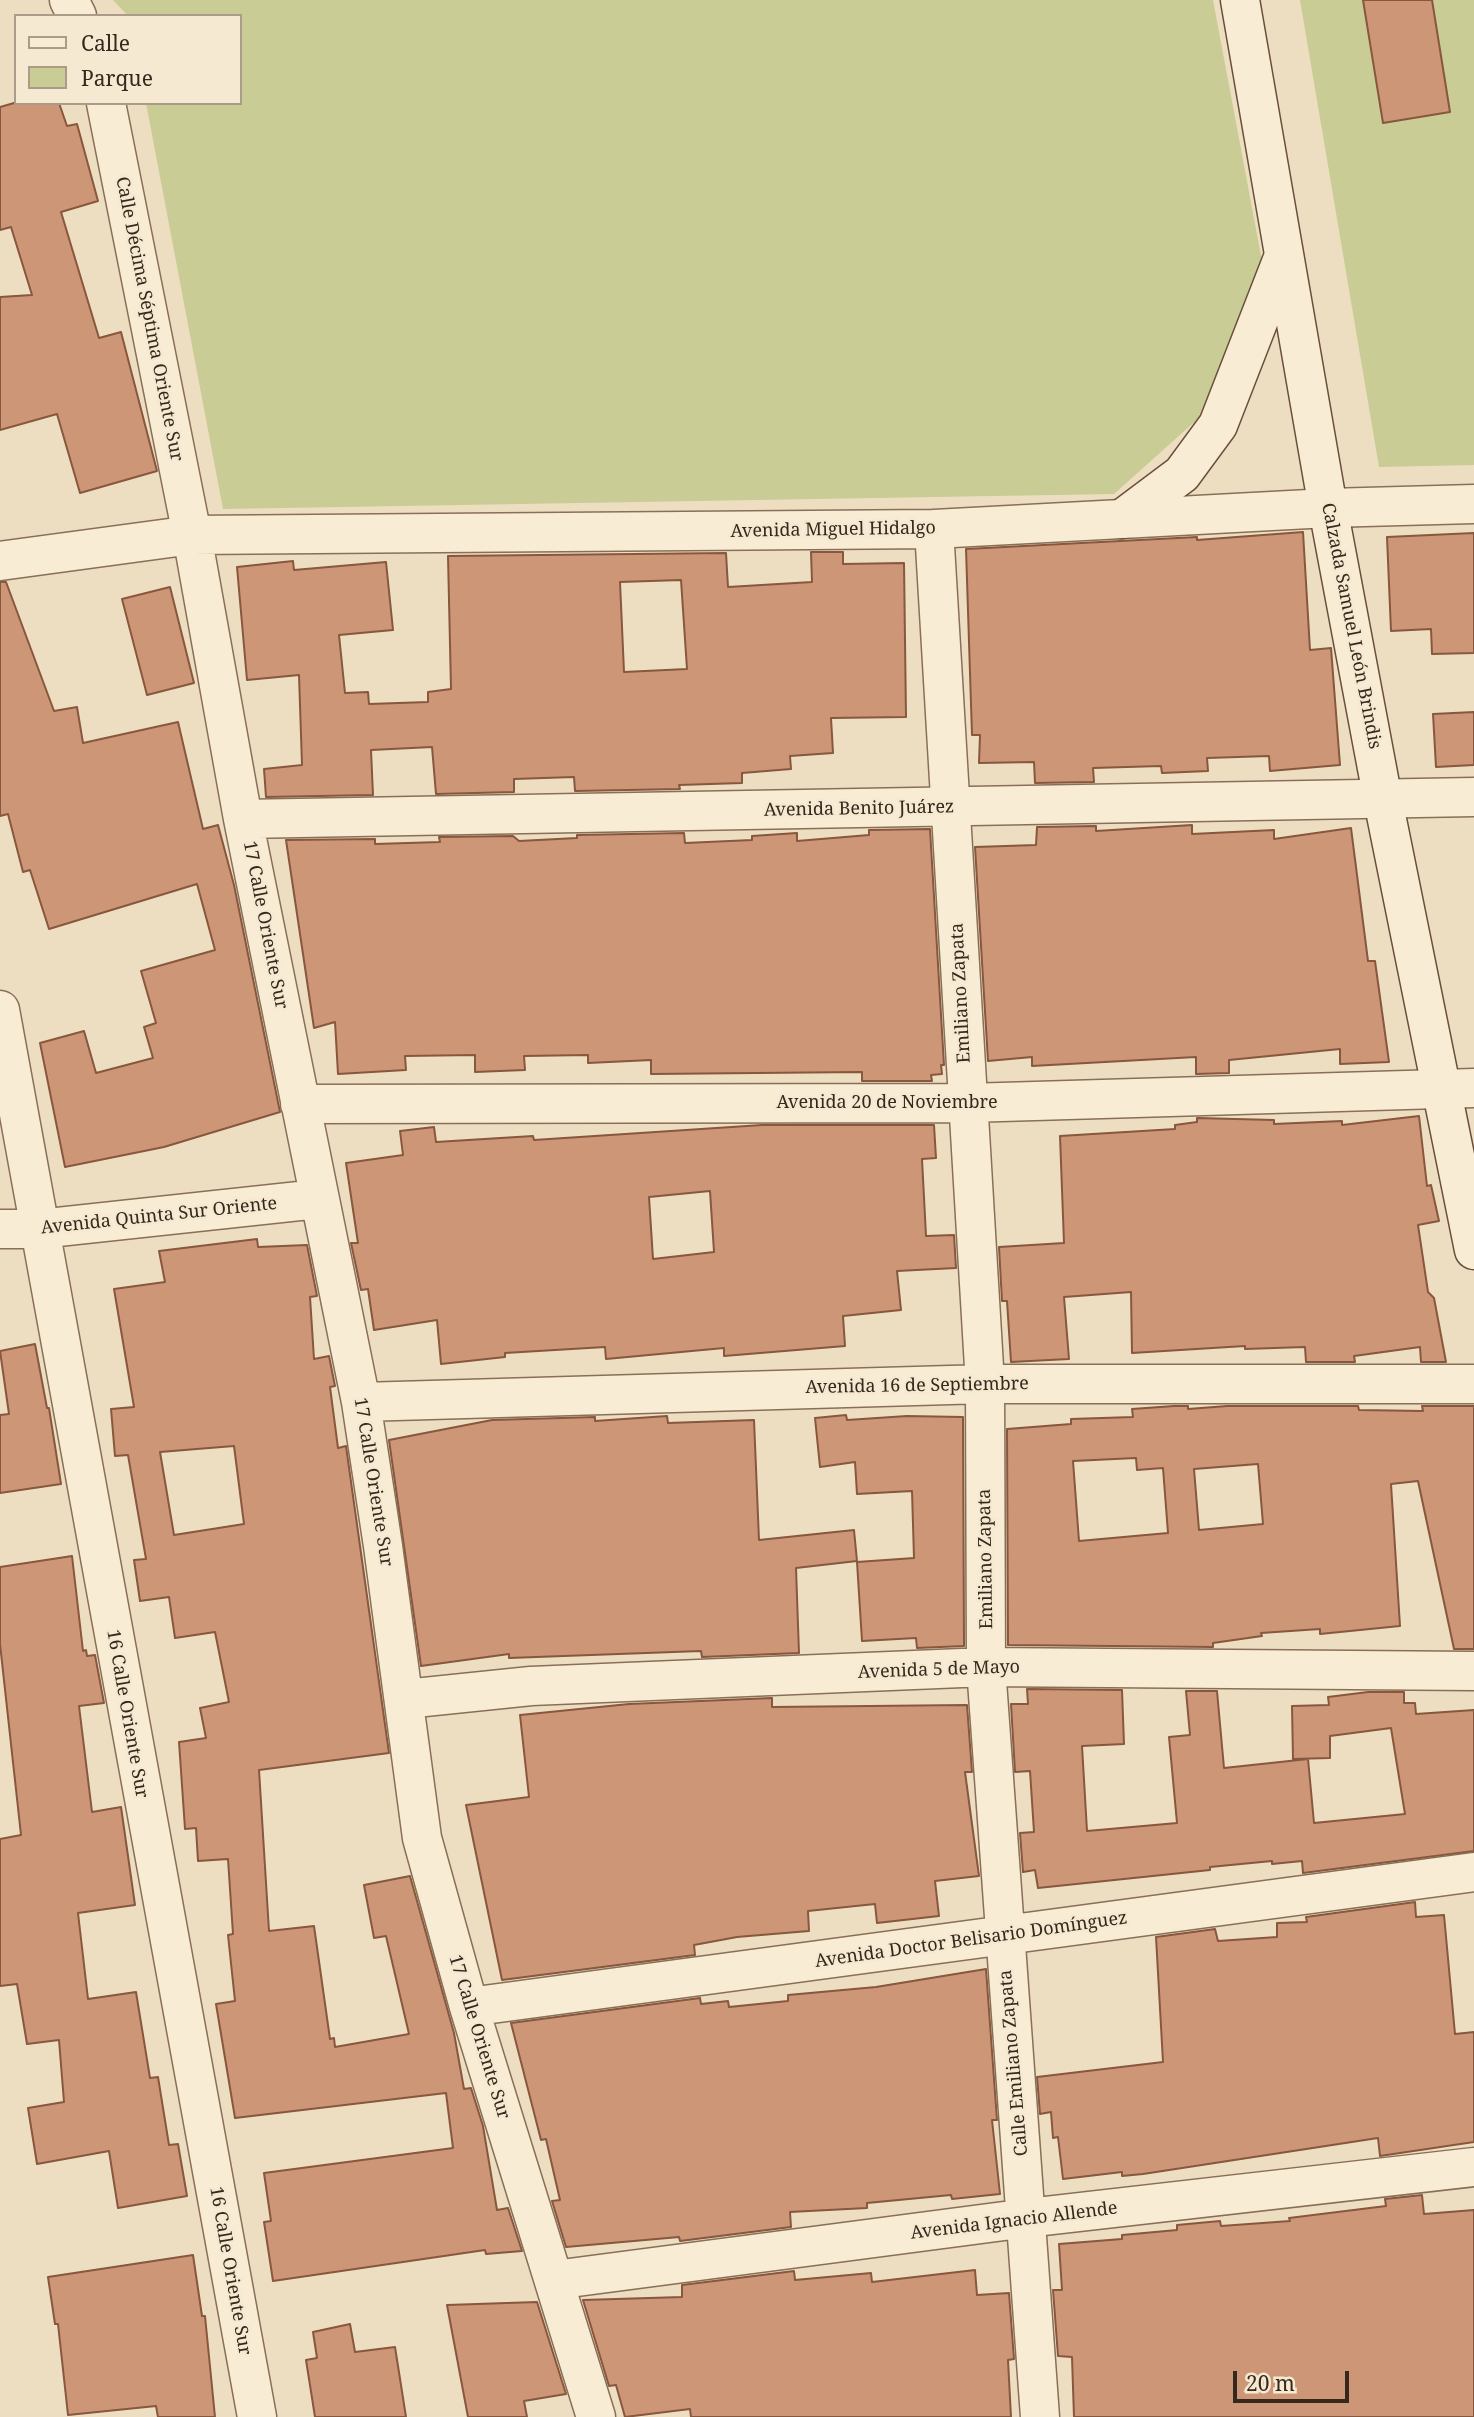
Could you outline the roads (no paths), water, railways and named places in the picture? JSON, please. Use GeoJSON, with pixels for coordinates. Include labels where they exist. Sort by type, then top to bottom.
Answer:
{"type":"FeatureCollection","features":[{"type":"Feature","properties":{"kind":"street","name":"Calzada Samuel León Brindis"},"geometry":{"type":"LineString","coordinates":[[1240,0],[1328,508],[1383,800],[1459,1088],[1474,1250]]}},
{"type":"Feature","properties":{"kind":"street","name":"Calle Décima Séptima Oriente Sur"},"geometry":{"type":"LineString","coordinates":[[106,105],[192,535]]}},
{"type":"Feature","properties":{"kind":"street"},"geometry":{"type":"LineString","coordinates":[[1122,519],[1182,474],[1218,425],[1284,256]]}},
{"type":"Feature","properties":{"kind":"street","name":"Avenida Miguel Hidalgo"},"geometry":{"type":"LineString","coordinates":[[0,561],[192,535],[934,529],[1328,508],[1474,504]]}},
{"type":"Feature","properties":{"kind":"street","name":"Emiliano Zapata"},"geometry":{"type":"LineString","coordinates":[[934,529],[985,1384],[986,1667]]}},
{"type":"Feature","properties":{"kind":"street","name":"17 Calle Oriente Sur"},"geometry":{"type":"LineString","coordinates":[[192,535],[243,818],[360,1402],[405,1699],[422,1838],[469,2007],[596,2417]]}},
{"type":"Feature","properties":{"kind":"street","name":"Avenida Benito Juárez"},"geometry":{"type":"LineString","coordinates":[[243,818],[1474,797]]}},
{"type":"Feature","properties":{"kind":"street","name":"16 Calle Oriente Sur"},"geometry":{"type":"LineString","coordinates":[[0,1010],[257,2417]]}},
{"type":"Feature","properties":{"kind":"street","name":"Avenida 20 de Noviembre"},"geometry":{"type":"LineString","coordinates":[[300,1104],[967,1103],[1459,1088]]}},
{"type":"Feature","properties":{"kind":"street","name":"Avenida Quinta Sur Oriente"},"geometry":{"type":"LineString","coordinates":[[0,1229],[39,1229],[318,1199]]}},
{"type":"Feature","properties":{"kind":"street","name":"Avenida 16 de Septiembre"},"geometry":{"type":"LineString","coordinates":[[360,1402],[985,1384],[1474,1384]]}},
{"type":"Feature","properties":{"kind":"street","name":"Avenida 5 de Mayo"},"geometry":{"type":"LineString","coordinates":[[405,1699],[538,1686],[986,1667],[1474,1671]]}},
{"type":"Feature","properties":{"kind":"street","name":"Calle Emiliano Zapata"},"geometry":{"type":"LineString","coordinates":[[986,1667],[1003,1937],[1027,2218],[1040,2417]]}},
{"type":"Feature","properties":{"kind":"street","name":"Avenida Doctor Belisario Domínguez"},"geometry":{"type":"LineString","coordinates":[[469,2007],[1474,1872]]}},
{"type":"Feature","properties":{"kind":"street","name":"Avenida Ignacio Allende"},"geometry":{"type":"LineString","coordinates":[[554,2280],[1027,2218],[1474,2167]]}}]}
